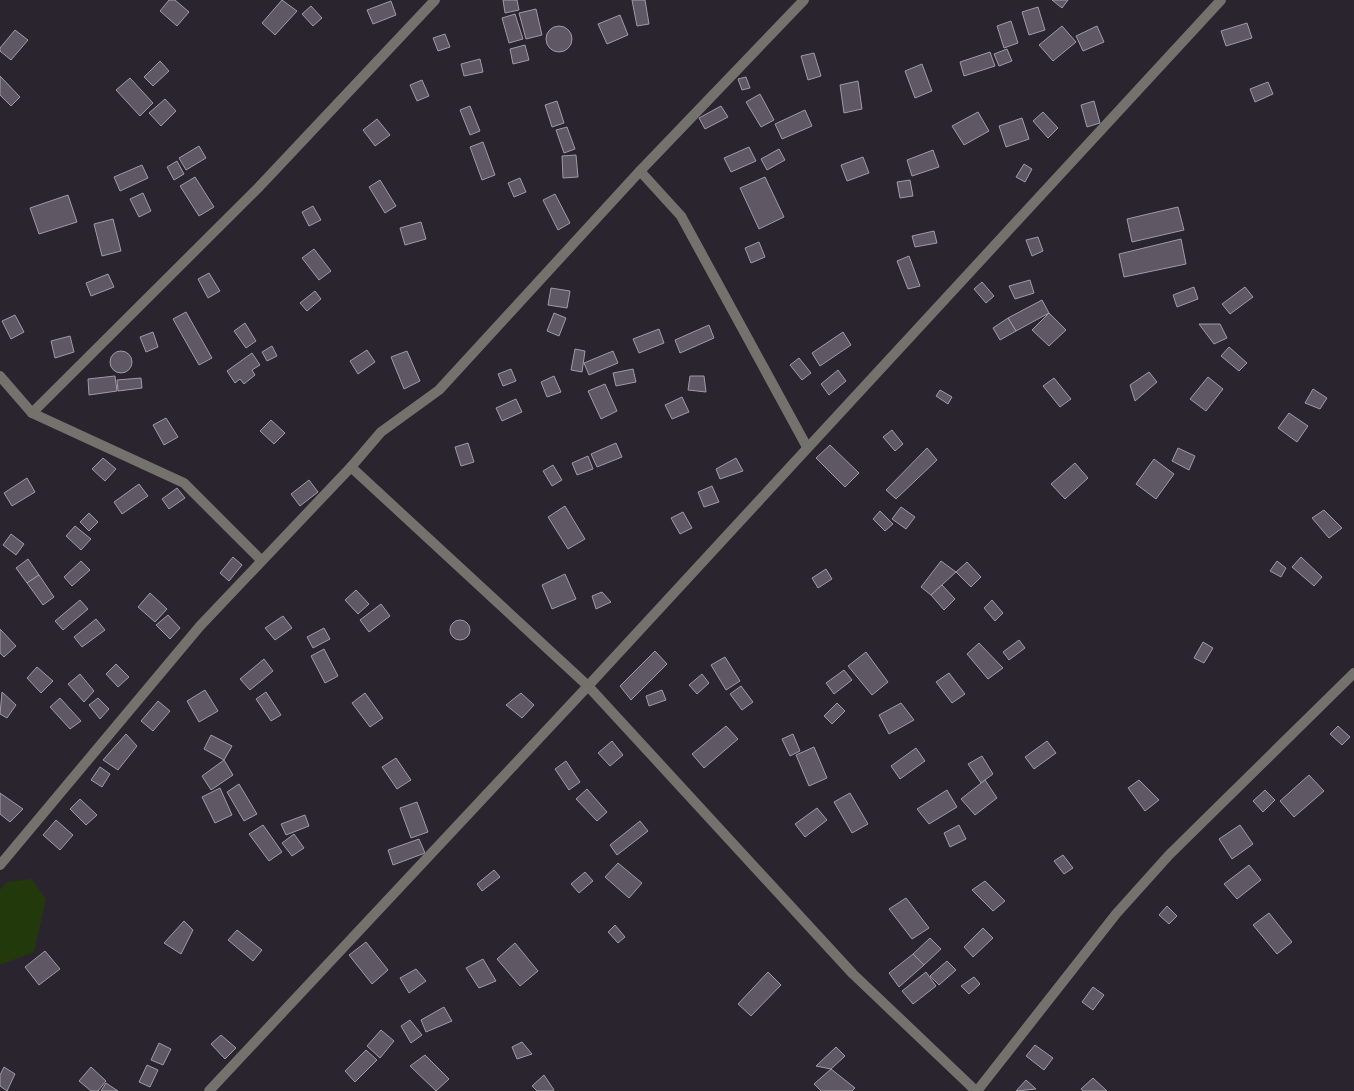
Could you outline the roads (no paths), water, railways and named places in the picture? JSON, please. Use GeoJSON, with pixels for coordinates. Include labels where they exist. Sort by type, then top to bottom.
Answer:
{"type":"FeatureCollection","features":[{"type":"Feature","properties":{"kind":"street"},"geometry":{"type":"LineString","coordinates":[[32,413],[258,188],[435,0]]}},
{"type":"Feature","properties":{"kind":"street"},"geometry":{"type":"LineString","coordinates":[[0,865],[200,626],[261,560],[351,467],[381,432],[439,390],[640,171],[804,0]]}},
{"type":"Feature","properties":{"kind":"street"},"geometry":{"type":"LineString","coordinates":[[209,1091],[588,686],[1221,0]]}},
{"type":"Feature","properties":{"kind":"street"},"geometry":{"type":"LineString","coordinates":[[640,171],[681,216],[807,448]]}},
{"type":"Feature","properties":{"kind":"street"},"geometry":{"type":"LineString","coordinates":[[0,376],[32,413],[184,483],[261,560]]}},
{"type":"Feature","properties":{"kind":"street"},"geometry":{"type":"LineString","coordinates":[[351,467],[588,686],[854,974],[976,1091],[1116,914],[1170,855],[1354,674]]}}]}
